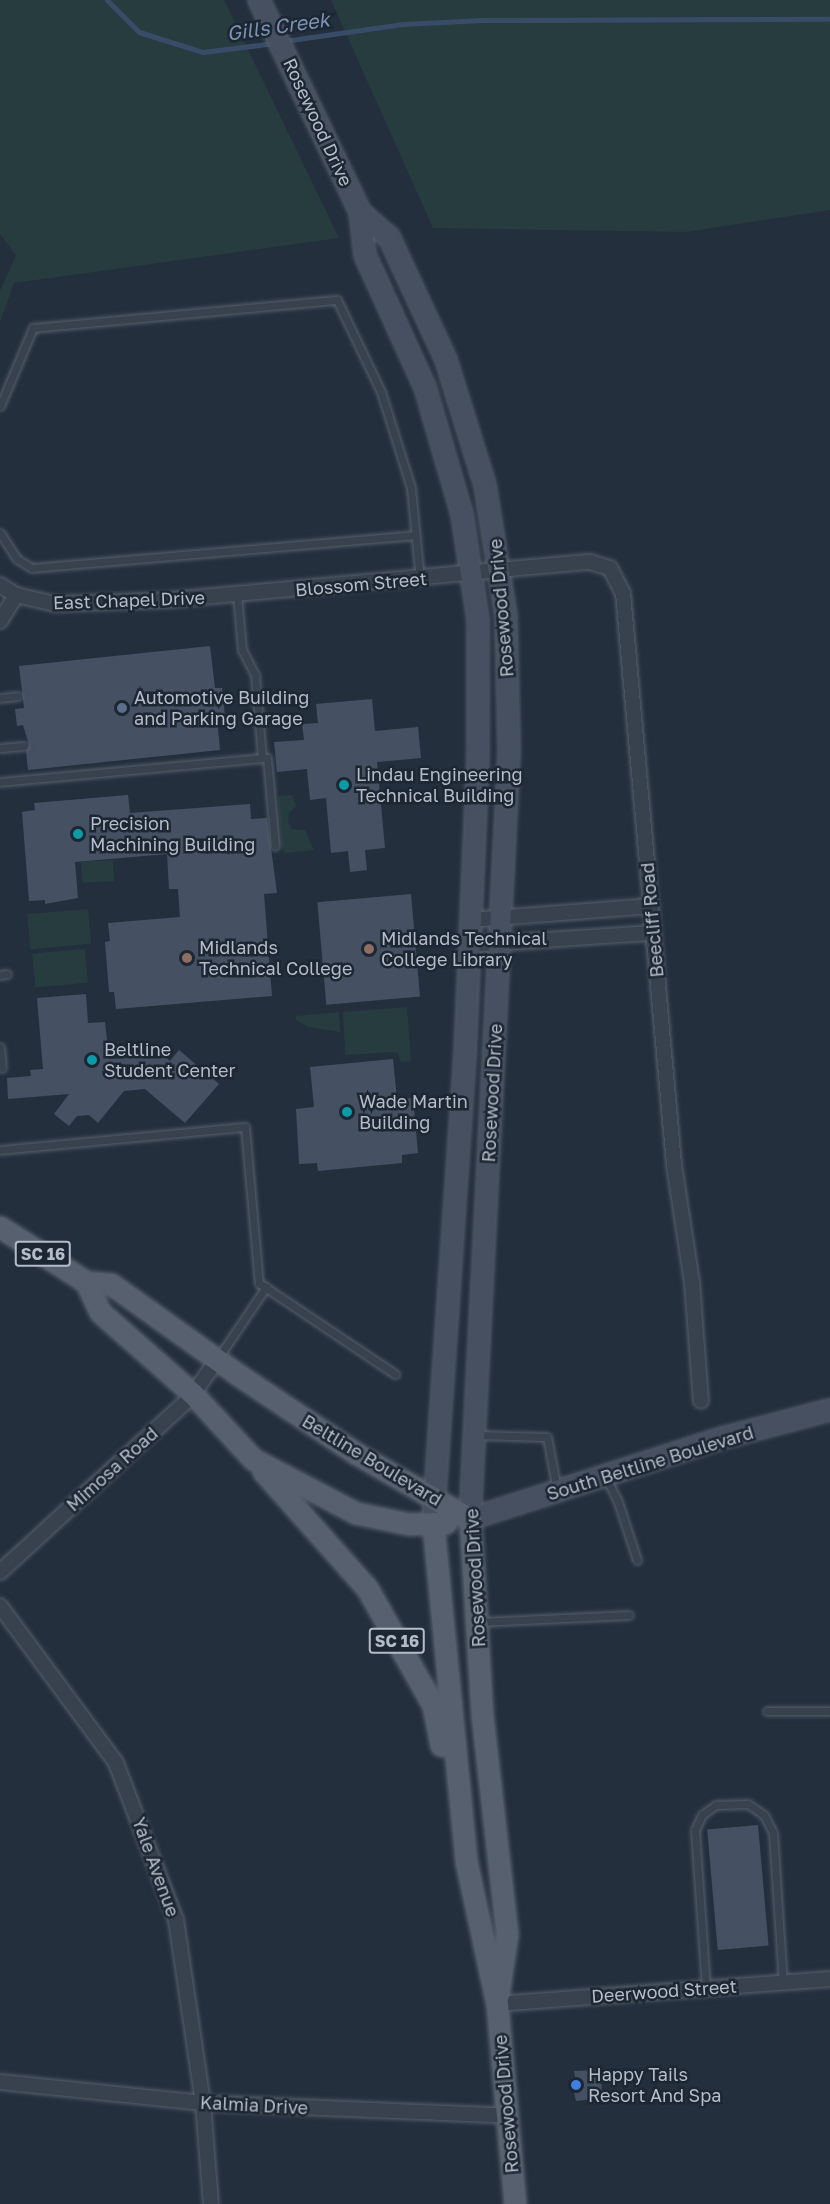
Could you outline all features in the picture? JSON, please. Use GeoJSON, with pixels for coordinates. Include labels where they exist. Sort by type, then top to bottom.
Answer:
{"type":"FeatureCollection","features":[{"type":"Feature","properties":{"kind":"main road","name":"Rosewood Drive"},"geometry":{"type":"LineString","coordinates":[[259,0],[360,213],[365,255],[412,356],[440,432],[462,513],[486,573],[478,620],[480,689],[470,945],[433,1524],[466,1861],[480,1937],[497,2004],[515,2204]]}},
{"type":"Feature","properties":{"kind":"main road","name":"Rosewood Drive"},"geometry":{"type":"LineString","coordinates":[[360,213],[389,237],[446,360],[485,484],[486,573],[509,753],[470,1520],[482,1714],[507,1934],[497,2004]]}},
{"type":"Feature","properties":{"kind":"main road","name":"Beltline Boulevard"},"geometry":{"type":"LineString","coordinates":[[0,1227],[86,1282],[111,1284],[217,1360],[357,1454],[470,1520]]}},
{"type":"Feature","properties":{"kind":"main road","name":"Beltline Boulevard"},"geometry":{"type":"LineString","coordinates":[[86,1282],[100,1312],[193,1394],[253,1459],[356,1513],[409,1524],[470,1520]]}},
{"type":"Feature","properties":{"kind":"main road","name":"South Beltline Boulevard"},"geometry":{"type":"LineString","coordinates":[[470,1520],[605,1476],[830,1410]]}},
{"type":"Feature","properties":{"kind":"main road","name":"SC 16"},"geometry":{"type":"LineString","coordinates":[[253,1459],[367,1588],[433,1705],[466,1861]]}},
{"type":"Feature","properties":{"kind":"street","name":"Beecliff Road"},"geometry":{"type":"LineString","coordinates":[[486,573],[590,562],[610,568],[618,579],[623,593],[674,1164],[692,1282],[701,1401]]}},
{"type":"Feature","properties":{"kind":"street","name":"Blossom Street"},"geometry":{"type":"LineString","coordinates":[[237,594],[486,573]]}},
{"type":"Feature","properties":{"kind":"street"},"geometry":{"type":"LineString","coordinates":[[0,585],[16,595],[0,621]]}},
{"type":"Feature","properties":{"kind":"street","name":"East Chapel Drive"},"geometry":{"type":"LineString","coordinates":[[16,595],[54,604],[237,594]]}},
{"type":"Feature","properties":{"kind":"street"},"geometry":{"type":"LineString","coordinates":[[470,920],[651,906]]}},
{"type":"Feature","properties":{"kind":"street"},"geometry":{"type":"LineString","coordinates":[[470,945],[654,933]]}},
{"type":"Feature","properties":{"kind":"street","name":"Mimosa Road"},"geometry":{"type":"LineString","coordinates":[[0,1572],[193,1394],[217,1360]]}},
{"type":"Feature","properties":{"kind":"street","name":"Yale Avenue"},"geometry":{"type":"LineString","coordinates":[[0,1606],[116,1763],[176,1920],[203,2103],[211,2204]]}},
{"type":"Feature","properties":{"kind":"street","name":"Deerwood Street"},"geometry":{"type":"LineString","coordinates":[[497,2004],[830,1979]]}},
{"type":"Feature","properties":{"kind":"street","name":"Kalmia Drive"},"geometry":{"type":"LineString","coordinates":[[0,2082],[203,2103],[508,2116]]}},
{"type":"Feature","properties":{"kind":"lane"},"geometry":{"type":"LineString","coordinates":[[0,406],[33,328],[337,300],[381,392],[411,488],[420,579]]}},
{"type":"Feature","properties":{"kind":"lane"},"geometry":{"type":"LineString","coordinates":[[0,533],[17,559],[32,568],[416,535]]}},
{"type":"Feature","properties":{"kind":"lane"},"geometry":{"type":"LineString","coordinates":[[237,594],[242,650],[255,675],[262,758]]}},
{"type":"Feature","properties":{"kind":"lane"},"geometry":{"type":"LineString","coordinates":[[0,698],[18,696]]}},
{"type":"Feature","properties":{"kind":"lane"},"geometry":{"type":"LineString","coordinates":[[0,748],[24,746]]}},
{"type":"Feature","properties":{"kind":"lane"},"geometry":{"type":"LineString","coordinates":[[0,782],[267,758],[275,846]]}},
{"type":"Feature","properties":{"kind":"lane"},"geometry":{"type":"LineString","coordinates":[[0,1047],[2,1068]]}},
{"type":"Feature","properties":{"kind":"lane"},"geometry":{"type":"LineString","coordinates":[[0,1150],[245,1127],[259,1283],[396,1374]]}},
{"type":"Feature","properties":{"kind":"lane"},"geometry":{"type":"LineString","coordinates":[[217,1360],[266,1287]]}},
{"type":"Feature","properties":{"kind":"lane"},"geometry":{"type":"LineString","coordinates":[[475,1435],[548,1437],[557,1491]]}},
{"type":"Feature","properties":{"kind":"lane"},"geometry":{"type":"LineString","coordinates":[[605,1476],[618,1502],[637,1560]]}},
{"type":"Feature","properties":{"kind":"lane"},"geometry":{"type":"LineString","coordinates":[[476,1622],[629,1614]]}},
{"type":"Feature","properties":{"kind":"lane"},"geometry":{"type":"LineString","coordinates":[[767,1711],[830,1711]]}},
{"type":"Feature","properties":{"kind":"lane"},"geometry":{"type":"LineString","coordinates":[[706,1988],[695,1830],[702,1815],[716,1805],[748,1804],[764,1815],[773,1833],[783,1982]]}},
{"type":"Feature","properties":{"kind":"green space"},"geometry":{"type":"Polygon","coordinates":[[[0,0],[224,0],[339,238],[14,283],[0,322],[0,291],[16,255],[0,234],[0,0]]]}},
{"type":"Feature","properties":{"kind":"green space"},"geometry":{"type":"Polygon","coordinates":[[[331,0],[830,0],[830,210],[685,232],[433,228],[331,0]]]}},
{"type":"Feature","properties":{"kind":"green space"},"geometry":{"type":"Polygon","coordinates":[[[292,795],[296,806],[289,813],[288,822],[292,829],[305,830],[314,850],[285,853],[282,849],[278,796],[292,795]]]}},
{"type":"Feature","properties":{"kind":"green space"},"geometry":{"type":"Polygon","coordinates":[[[113,860],[114,881],[82,883],[81,862],[113,860]]]}},
{"type":"Feature","properties":{"kind":"green space"},"geometry":{"type":"Polygon","coordinates":[[[88,909],[91,944],[30,949],[27,914],[88,909]]]}},
{"type":"Feature","properties":{"kind":"green space"},"geometry":{"type":"Polygon","coordinates":[[[85,949],[88,983],[35,987],[32,954],[85,949]]]}},
{"type":"Feature","properties":{"kind":"green space"},"geometry":{"type":"Polygon","coordinates":[[[407,1007],[411,1061],[401,1062],[398,1053],[393,1052],[345,1055],[343,1012],[407,1007]]]}},
{"type":"Feature","properties":{"kind":"green space"},"geometry":{"type":"Polygon","coordinates":[[[339,1012],[340,1032],[308,1027],[296,1020],[296,1016],[339,1012]]]}},
{"type":"Feature","properties":{"kind":"building","name":"Automotive Building and Parking Garage"},"geometry":{"type":"Polygon","coordinates":[[[210,646],[215,688],[222,688],[225,717],[217,718],[220,750],[28,770],[26,751],[29,745],[23,725],[17,726],[15,709],[24,708],[19,666],[210,646]]]}},
{"type":"Feature","properties":{"kind":"building","name":"Lindau Engineering Technical Building"},"geometry":{"type":"Polygon","coordinates":[[[372,699],[375,731],[418,727],[421,758],[377,762],[385,848],[365,850],[367,870],[350,872],[348,851],[331,853],[326,798],[310,800],[307,769],[277,772],[274,742],[304,740],[302,724],[318,723],[316,704],[372,699]]]}},
{"type":"Feature","properties":{"kind":"building"},"geometry":{"type":"Polygon","coordinates":[[[128,795],[130,813],[250,804],[251,819],[267,818],[277,893],[264,894],[272,996],[116,1009],[114,992],[109,992],[105,942],[110,941],[108,923],[180,917],[178,889],[169,889],[167,854],[75,862],[78,898],[45,904],[45,900],[29,901],[22,812],[35,810],[34,803],[128,795]]]}},
{"type":"Feature","properties":{"kind":"building","name":"Midlands Technical College Library"},"geometry":{"type":"Polygon","coordinates":[[[411,894],[420,997],[326,1005],[317,902],[411,894]]]}},
{"type":"Feature","properties":{"kind":"building","name":"Beltline Student Center"},"geometry":{"type":"Polygon","coordinates":[[[86,994],[88,1023],[105,1022],[109,1059],[152,1057],[158,1050],[170,1061],[179,1050],[219,1084],[185,1123],[145,1089],[124,1091],[98,1123],[89,1115],[77,1116],[69,1126],[54,1114],[69,1094],[8,1099],[7,1078],[31,1076],[30,1070],[43,1069],[37,998],[86,994]]]}},
{"type":"Feature","properties":{"kind":"building","name":"Wade Martin Building"},"geometry":{"type":"Polygon","coordinates":[[[393,1059],[397,1099],[413,1098],[418,1153],[402,1155],[402,1163],[318,1171],[317,1163],[299,1164],[296,1109],[314,1107],[310,1067],[393,1059]]]}},
{"type":"Feature","properties":{"kind":"building"},"geometry":{"type":"Polygon","coordinates":[[[758,1825],[769,1946],[718,1950],[707,1829],[758,1825]]]}},
{"type":"Feature","properties":{"kind":"building"},"geometry":{"type":"Polygon","coordinates":[[[601,2070],[602,2098],[576,2101],[571,2078],[575,2077],[574,2071],[601,2070]]]}},
{"type":"Feature","properties":{"kind":"waterway","name":"Gills Creek"},"geometry":{"type":"LineString","coordinates":[[107,0],[139,32],[203,52],[274,43]]}},
{"type":"Feature","properties":{"kind":"waterway","name":"Gills Creek"},"geometry":{"type":"LineString","coordinates":[[284,41],[403,24],[482,20],[830,19]]}},
{"type":"Feature","properties":{"kind":"place","name":"Automotive Building and Parking Garage"},"geometry":{"type":"Point","coordinates":[122,708]}},
{"type":"Feature","properties":{"kind":"place","name":"Lindau Engineering Technical Building"},"geometry":{"type":"Point","coordinates":[344,785]}},
{"type":"Feature","properties":{"kind":"place","name":"Precision Machining Building"},"geometry":{"type":"Point","coordinates":[78,834]}},
{"type":"Feature","properties":{"kind":"place","name":"Midlands Technical College Library"},"geometry":{"type":"Point","coordinates":[369,949]}},
{"type":"Feature","properties":{"kind":"place","name":"Midlands Technical College"},"geometry":{"type":"Point","coordinates":[187,958]}},
{"type":"Feature","properties":{"kind":"place","name":"Beltline Student Center"},"geometry":{"type":"Point","coordinates":[92,1060]}},
{"type":"Feature","properties":{"kind":"place","name":"Wade Martin Building"},"geometry":{"type":"Point","coordinates":[347,1112]}},
{"type":"Feature","properties":{"kind":"place","name":"Happy Tails Resort And Spa"},"geometry":{"type":"Point","coordinates":[576,2085]}}]}
